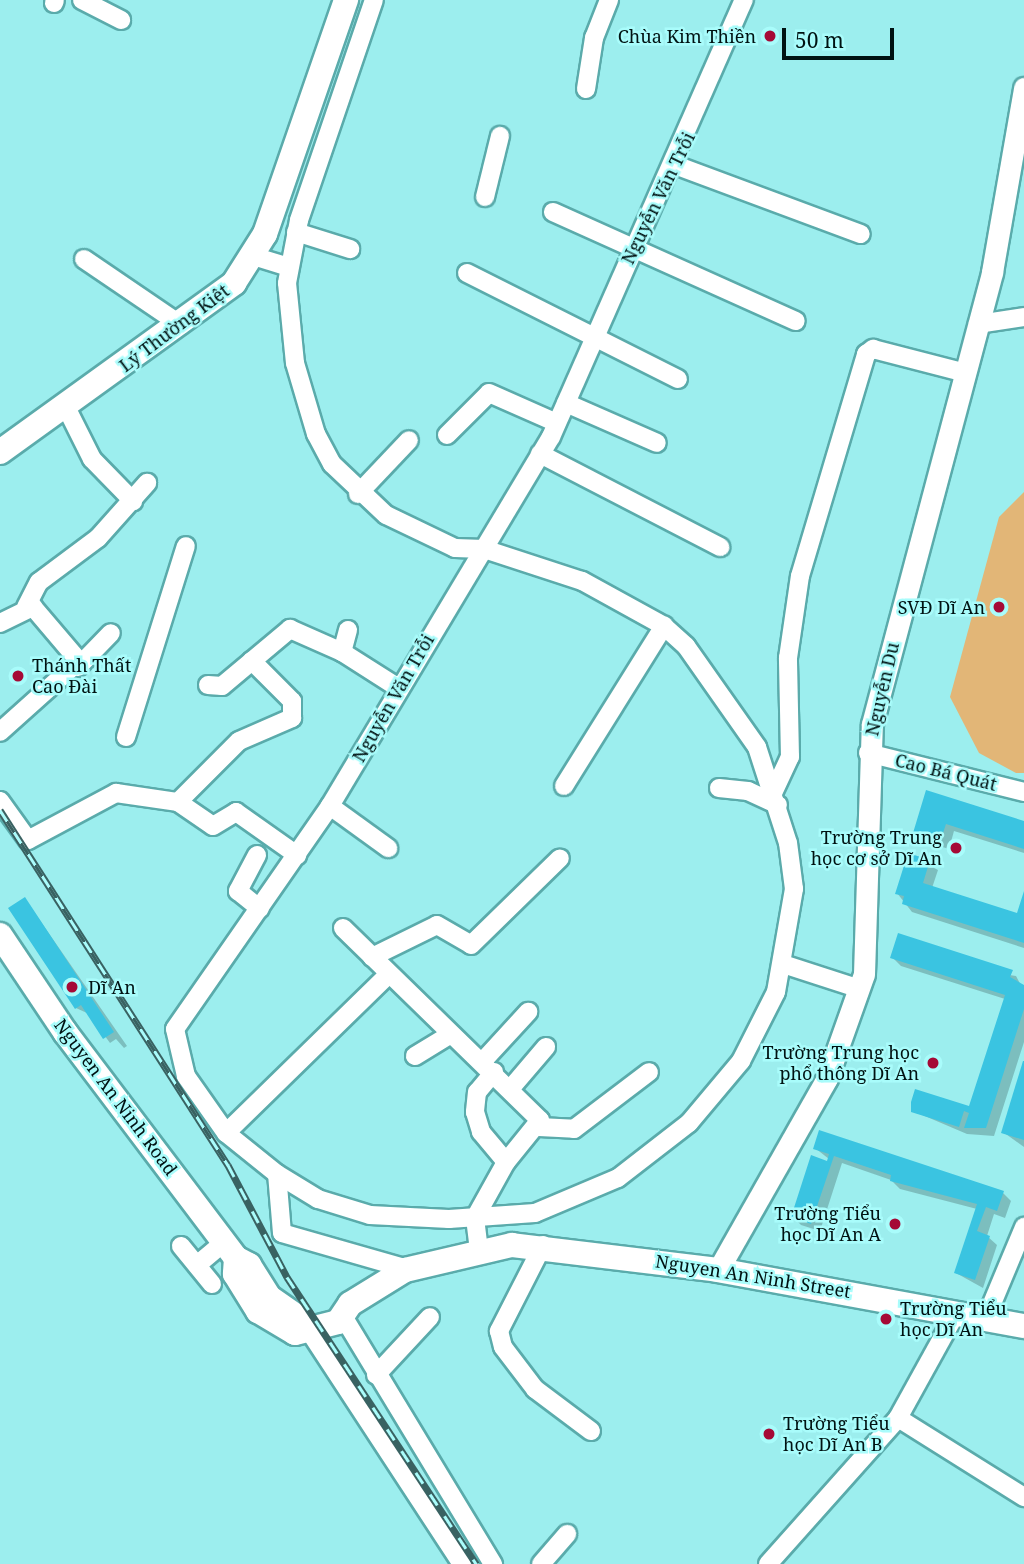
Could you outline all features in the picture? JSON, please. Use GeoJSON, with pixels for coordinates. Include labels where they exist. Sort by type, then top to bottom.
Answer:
{"type":"FeatureCollection","features":[{"type":"Feature","properties":{"kind":"main road","name":"Lý Thường Kiệt"},"geometry":{"type":"LineString","coordinates":[[0,452],[225,292],[253,256],[346,0]]}},
{"type":"Feature","properties":{"kind":"main road","name":"Nguyen An Ninh Road"},"geometry":{"type":"LineString","coordinates":[[1,939],[230,1250],[234,1275],[258,1311],[295,1334],[344,1318],[358,1318],[413,1284],[418,1272],[479,1251]]}},
{"type":"Feature","properties":{"kind":"main road","name":"Nguyen An Ninh Street"},"geometry":{"type":"LineString","coordinates":[[479,1251],[542,1245],[718,1270],[1024,1326]]}},
{"type":"Feature","properties":{"kind":"street"},"geometry":{"type":"LineString","coordinates":[[82,0],[121,20]]}},
{"type":"Feature","properties":{"kind":"street"},"geometry":{"type":"LineString","coordinates":[[374,0],[296,232],[289,267],[288,321],[316,434],[358,494],[386,516],[455,548],[484,549],[582,580],[664,626],[564,786]]}},
{"type":"Feature","properties":{"kind":"street"},"geometry":{"type":"LineString","coordinates":[[586,89],[594,38],[609,0]]}},
{"type":"Feature","properties":{"kind":"street","name":"Nguyễn Văn Trỗi"},"geometry":{"type":"LineString","coordinates":[[664,626],[730,705],[776,798],[794,889],[783,964],[741,1060],[659,1150],[576,1200],[535,1213],[475,1219],[370,1215],[318,1199],[278,1174],[226,1133],[186,1076],[175,1029],[330,806],[397,687],[540,454],[557,423],[631,252],[675,165],[744,0]]}},
{"type":"Feature","properties":{"kind":"street","name":"Nguyễn Du"},"geometry":{"type":"LineString","coordinates":[[718,1270],[827,1077],[860,989],[868,946],[868,753],[961,372],[978,324],[1024,88]]}},
{"type":"Feature","properties":{"kind":"street"},"geometry":{"type":"LineString","coordinates":[[485,197],[500,136]]}},
{"type":"Feature","properties":{"kind":"street"},"geometry":{"type":"LineString","coordinates":[[675,165],[861,234]]}},
{"type":"Feature","properties":{"kind":"street"},"geometry":{"type":"LineString","coordinates":[[553,212],[631,252],[796,321]]}},
{"type":"Feature","properties":{"kind":"street"},"geometry":{"type":"LineString","coordinates":[[296,232],[350,249]]}},
{"type":"Feature","properties":{"kind":"street"},"geometry":{"type":"LineString","coordinates":[[253,256],[289,267]]}},
{"type":"Feature","properties":{"kind":"street"},"geometry":{"type":"LineString","coordinates":[[85,259],[181,325]]}},
{"type":"Feature","properties":{"kind":"street"},"geometry":{"type":"LineString","coordinates":[[467,273],[596,334],[678,379]]}},
{"type":"Feature","properties":{"kind":"street"},"geometry":{"type":"LineString","coordinates":[[978,324],[1024,317]]}},
{"type":"Feature","properties":{"kind":"street"},"geometry":{"type":"LineString","coordinates":[[719,788],[776,798],[790,757],[788,658],[800,576],[866,354],[873,349],[961,372]]}},
{"type":"Feature","properties":{"kind":"street"},"geometry":{"type":"LineString","coordinates":[[447,435],[489,393],[557,423]]}},
{"type":"Feature","properties":{"kind":"street"},"geometry":{"type":"LineString","coordinates":[[566,403],[657,443]]}},
{"type":"Feature","properties":{"kind":"street"},"geometry":{"type":"LineString","coordinates":[[66,407],[92,460],[133,500]]}},
{"type":"Feature","properties":{"kind":"street"},"geometry":{"type":"LineString","coordinates":[[358,494],[410,440]]}},
{"type":"Feature","properties":{"kind":"street"},"geometry":{"type":"LineString","coordinates":[[540,454],[720,547]]}},
{"type":"Feature","properties":{"kind":"street"},"geometry":{"type":"LineString","coordinates":[[0,623],[26,607],[39,582],[98,538],[147,483]]}},
{"type":"Feature","properties":{"kind":"street"},"geometry":{"type":"LineString","coordinates":[[126,737],[186,546]]}},
{"type":"Feature","properties":{"kind":"street"},"geometry":{"type":"LineString","coordinates":[[26,607],[40,611],[78,667]]}},
{"type":"Feature","properties":{"kind":"street"},"geometry":{"type":"LineString","coordinates":[[208,685],[217,688],[295,628],[342,652],[397,687]]}},
{"type":"Feature","properties":{"kind":"street"},"geometry":{"type":"LineString","coordinates":[[342,652],[348,630]]}},
{"type":"Feature","properties":{"kind":"street"},"geometry":{"type":"LineString","coordinates":[[0,732],[78,667],[111,633]]}},
{"type":"Feature","properties":{"kind":"street"},"geometry":{"type":"LineString","coordinates":[[178,802],[239,741],[292,718],[292,701],[252,661]]}},
{"type":"Feature","properties":{"kind":"street","name":"Cao Bá Quát"},"geometry":{"type":"LineString","coordinates":[[868,753],[1024,792]]}},
{"type":"Feature","properties":{"kind":"street"},"geometry":{"type":"LineString","coordinates":[[0,801],[28,840],[116,793],[178,802],[213,826],[236,812],[297,855]]}},
{"type":"Feature","properties":{"kind":"street"},"geometry":{"type":"LineString","coordinates":[[330,806],[388,848]]}},
{"type":"Feature","properties":{"kind":"street"},"geometry":{"type":"LineString","coordinates":[[257,855],[238,891],[260,909]]}},
{"type":"Feature","properties":{"kind":"street"},"geometry":{"type":"LineString","coordinates":[[372,957],[437,925],[471,945],[560,858]]}},
{"type":"Feature","properties":{"kind":"street"},"geometry":{"type":"LineString","coordinates":[[343,928],[536,1113],[539,1127]]}},
{"type":"Feature","properties":{"kind":"street"},"geometry":{"type":"LineString","coordinates":[[783,964],[860,989]]}},
{"type":"Feature","properties":{"kind":"street"},"geometry":{"type":"LineString","coordinates":[[226,1133],[390,974]]}},
{"type":"Feature","properties":{"kind":"street"},"geometry":{"type":"LineString","coordinates":[[506,1162],[481,1132],[475,1112],[477,1092],[489,1066],[527,1012]]}},
{"type":"Feature","properties":{"kind":"street"},"geometry":{"type":"LineString","coordinates":[[415,1055],[451,1034]]}},
{"type":"Feature","properties":{"kind":"street"},"geometry":{"type":"LineString","coordinates":[[511,1088],[546,1047]]}},
{"type":"Feature","properties":{"kind":"street"},"geometry":{"type":"LineString","coordinates":[[479,1251],[475,1219],[506,1162],[539,1127],[574,1129],[649,1072]]}},
{"type":"Feature","properties":{"kind":"street"},"geometry":{"type":"LineString","coordinates":[[278,1174],[282,1233],[293,1241],[418,1272]]}},
{"type":"Feature","properties":{"kind":"street"},"geometry":{"type":"LineString","coordinates":[[986,1318],[1024,1227]]}},
{"type":"Feature","properties":{"kind":"street"},"geometry":{"type":"LineString","coordinates":[[542,1245],[499,1331],[502,1347],[535,1389],[591,1431]]}},
{"type":"Feature","properties":{"kind":"street"},"geometry":{"type":"LineString","coordinates":[[181,1246],[212,1284]]}},
{"type":"Feature","properties":{"kind":"street"},"geometry":{"type":"LineString","coordinates":[[197,1265],[230,1250]]}},
{"type":"Feature","properties":{"kind":"street"},"geometry":{"type":"LineString","coordinates":[[768,1564],[898,1418],[956,1312]]}},
{"type":"Feature","properties":{"kind":"street"},"geometry":{"type":"LineString","coordinates":[[376,1375],[430,1317]]}},
{"type":"Feature","properties":{"kind":"street"},"geometry":{"type":"LineString","coordinates":[[344,1318],[376,1375],[493,1564]]}},
{"type":"Feature","properties":{"kind":"street"},"geometry":{"type":"LineString","coordinates":[[308,1329],[462,1564]]}},
{"type":"Feature","properties":{"kind":"street"},"geometry":{"type":"LineString","coordinates":[[898,1418],[1024,1497]]}},
{"type":"Feature","properties":{"kind":"street"},"geometry":{"type":"LineString","coordinates":[[541,1564],[567,1534]]}},
{"type":"Feature","properties":{"kind":"shaded area","name":"SVĐ Dĩ An"},"geometry":{"type":"Polygon","coordinates":[[[1024,492],[1024,773],[1016,773],[979,753],[950,697],[999,517],[1024,492]]]}},
{"type":"Feature","properties":{"kind":"building"},"geometry":{"type":"Polygon","coordinates":[[[926,790],[1024,821],[1024,849],[946,824],[940,842],[913,833],[926,790]]]}},
{"type":"Feature","properties":{"kind":"building"},"geometry":{"type":"Polygon","coordinates":[[[908,853],[930,860],[923,883],[1017,913],[1024,891],[1024,943],[902,904],[904,896],[895,894],[908,853]]]}},
{"type":"Feature","properties":{"kind":"building"},"geometry":{"type":"Polygon","coordinates":[[[25,897],[114,1032],[103,1039],[81,1005],[75,1009],[8,908],[25,897]]]}},
{"type":"Feature","properties":{"kind":"building"},"geometry":{"type":"Polygon","coordinates":[[[898,933],[1013,970],[1010,977],[1024,985],[1024,1009],[986,1128],[964,1128],[969,1113],[964,1111],[959,1127],[911,1112],[911,1102],[915,1089],[969,1106],[1005,995],[890,958],[898,933]]]}},
{"type":"Feature","properties":{"kind":"building"},"geometry":{"type":"Polygon","coordinates":[[[1024,1061],[1024,1140],[1001,1133],[1024,1061]]]}},
{"type":"Feature","properties":{"kind":"building"},"geometry":{"type":"Polygon","coordinates":[[[819,1130],[1004,1191],[997,1211],[986,1207],[977,1231],[990,1236],[975,1280],[954,1273],[977,1204],[890,1181],[891,1175],[834,1156],[811,1224],[791,1217],[811,1155],[827,1161],[829,1154],[813,1149],[819,1130]]]}},
{"type":"Feature","properties":{"kind":"railway"},"geometry":{"type":"LineString","coordinates":[[0,810],[228,1165],[287,1277],[476,1564]]}},
{"type":"Feature","properties":{"kind":"place","name":"Chùa Kim Thiền"},"geometry":{"type":"Point","coordinates":[770,36]}},
{"type":"Feature","properties":{"kind":"place","name":"SVĐ Dĩ An"},"geometry":{"type":"Point","coordinates":[999,607]}},
{"type":"Feature","properties":{"kind":"place","name":"Thánh Thất Cao Đài"},"geometry":{"type":"Point","coordinates":[18,676]}},
{"type":"Feature","properties":{"kind":"place","name":"Trường Trung học cơ sở Dĩ An"},"geometry":{"type":"Point","coordinates":[956,848]}},
{"type":"Feature","properties":{"kind":"place","name":"Dĩ An"},"geometry":{"type":"Point","coordinates":[72,987]}},
{"type":"Feature","properties":{"kind":"place","name":"Trường Trung học phổ thông Dĩ An"},"geometry":{"type":"Point","coordinates":[933,1063]}},
{"type":"Feature","properties":{"kind":"place","name":"Trường Tiểu học Dĩ An A"},"geometry":{"type":"Point","coordinates":[895,1224]}},
{"type":"Feature","properties":{"kind":"place","name":"Trường Tiểu học Dĩ An"},"geometry":{"type":"Point","coordinates":[886,1319]}},
{"type":"Feature","properties":{"kind":"place","name":"Trường Tiểu học Dĩ An B"},"geometry":{"type":"Point","coordinates":[769,1434]}}]}
